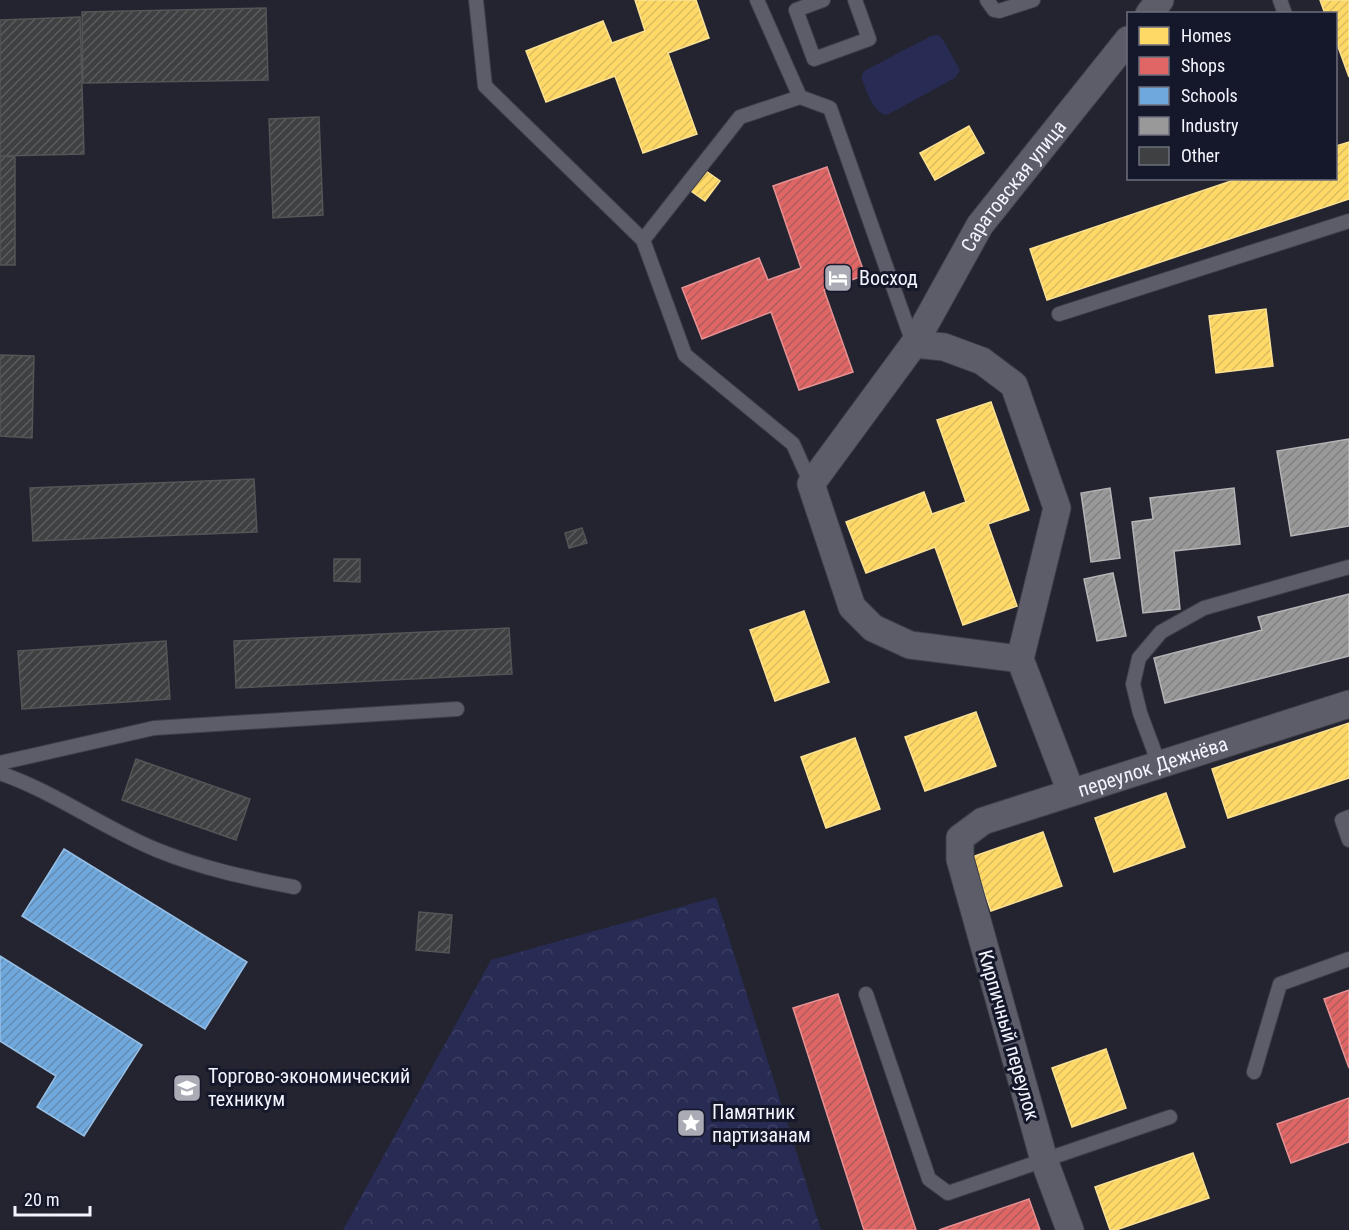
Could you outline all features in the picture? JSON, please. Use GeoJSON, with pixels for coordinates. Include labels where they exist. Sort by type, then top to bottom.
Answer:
{"type":"FeatureCollection","features":[{"type":"Feature","properties":{"kind":"street"},"geometry":{"type":"LineString","coordinates":[[1151,12],[1160,0]]}},
{"type":"Feature","properties":{"kind":"street","name":"Саратовская улица"},"geometry":{"type":"LineString","coordinates":[[811,484],[914,345],[980,225],[1127,41]]}},
{"type":"Feature","properties":{"kind":"street"},"geometry":{"type":"LineString","coordinates":[[914,345],[944,347],[982,362],[1014,385],[1057,508],[1020,659],[1071,792]]}},
{"type":"Feature","properties":{"kind":"street"},"geometry":{"type":"LineString","coordinates":[[811,484],[852,607],[873,628],[910,645],[1020,659]]}},
{"type":"Feature","properties":{"kind":"street","name":"переулок Дежнёва"},"geometry":{"type":"LineString","coordinates":[[960,838],[982,821],[1349,704]]}},
{"type":"Feature","properties":{"kind":"street","name":"Кирпичный переулок"},"geometry":{"type":"LineString","coordinates":[[960,838],[960,859],[1044,1160],[1070,1230]]}},
{"type":"Feature","properties":{"kind":"lane"},"geometry":{"type":"LineString","coordinates":[[476,0],[485,86],[643,240],[685,355],[793,444],[811,484]]}},
{"type":"Feature","properties":{"kind":"lane"},"geometry":{"type":"LineString","coordinates":[[758,0],[800,97]]}},
{"type":"Feature","properties":{"kind":"lane"},"geometry":{"type":"LineString","coordinates":[[823,0],[796,10],[814,59],[869,39],[855,0]]}},
{"type":"Feature","properties":{"kind":"lane"},"geometry":{"type":"LineString","coordinates":[[987,0],[994,10],[999,11],[1033,0]]}},
{"type":"Feature","properties":{"kind":"lane"},"geometry":{"type":"LineString","coordinates":[[643,240],[740,117],[800,97],[830,108],[914,345]]}},
{"type":"Feature","properties":{"kind":"lane"},"geometry":{"type":"LineString","coordinates":[[1059,314],[1349,221]]}},
{"type":"Feature","properties":{"kind":"lane"},"geometry":{"type":"LineString","coordinates":[[1159,764],[1140,713],[1133,684],[1139,658],[1161,632],[1204,608],[1349,567]]}},
{"type":"Feature","properties":{"kind":"lane"},"geometry":{"type":"LineString","coordinates":[[0,763],[154,728],[457,709]]}},
{"type":"Feature","properties":{"kind":"lane"},"geometry":{"type":"LineString","coordinates":[[0,773],[156,849],[218,871],[294,887]]}},
{"type":"Feature","properties":{"kind":"lane"},"geometry":{"type":"LineString","coordinates":[[1349,817],[1342,820],[1349,840]]}},
{"type":"Feature","properties":{"kind":"lane"},"geometry":{"type":"LineString","coordinates":[[1254,1072],[1280,984],[1349,959]]}},
{"type":"Feature","properties":{"kind":"lane"},"geometry":{"type":"LineString","coordinates":[[866,994],[929,1179],[948,1193],[1170,1117]]}},
{"type":"Feature","properties":{"kind":"green space"},"geometry":{"type":"Polygon","coordinates":[[[938,35],[960,70],[955,78],[887,115],[878,110],[868,95],[862,74],[931,36],[938,35]]]}},
{"type":"Feature","properties":{"kind":"green space"},"geometry":{"type":"Polygon","coordinates":[[[716,897],[821,1230],[343,1230],[491,960],[716,897]]]}},
{"type":"Feature","properties":{"kind":"building: Homes"},"geometry":{"type":"Polygon","coordinates":[[[635,0],[696,0],[709,38],[668,53],[697,134],[643,153],[615,76],[546,102],[526,51],[603,21],[612,43],[645,31],[635,0]]]}},
{"type":"Feature","properties":{"kind":"building: Homes"},"geometry":{"type":"Polygon","coordinates":[[[1320,0],[1349,0],[1349,77],[1337,44],[1337,12],[1324,12],[1320,0]]]}},
{"type":"Feature","properties":{"kind":"building: Homes"},"geometry":{"type":"Polygon","coordinates":[[[969,126],[984,153],[935,180],[920,153],[969,126]]]}},
{"type":"Feature","properties":{"kind":"building: Homes"},"geometry":{"type":"Polygon","coordinates":[[[1349,142],[1349,199],[1047,300],[1030,249],[1234,180],[1337,180],[1337,146],[1349,142]]]}},
{"type":"Feature","properties":{"kind":"building: Homes"},"geometry":{"type":"Polygon","coordinates":[[[706,171],[720,181],[705,201],[691,191],[706,171]]]}},
{"type":"Feature","properties":{"kind":"building: Homes"},"geometry":{"type":"Polygon","coordinates":[[[1266,309],[1273,366],[1216,373],[1209,316],[1266,309]]]}},
{"type":"Feature","properties":{"kind":"building: Homes"},"geometry":{"type":"Polygon","coordinates":[[[991,402],[1029,510],[988,524],[1017,606],[963,625],[935,547],[866,573],[846,522],[924,492],[932,514],[966,502],[937,420],[991,402]]]}},
{"type":"Feature","properties":{"kind":"building: Homes"},"geometry":{"type":"Polygon","coordinates":[[[804,611],[829,682],[775,701],[750,630],[804,611]]]}},
{"type":"Feature","properties":{"kind":"building: Homes"},"geometry":{"type":"Polygon","coordinates":[[[976,712],[996,766],[925,791],[905,737],[976,712]]]}},
{"type":"Feature","properties":{"kind":"building: Homes"},"geometry":{"type":"Polygon","coordinates":[[[1349,723],[1349,778],[1228,818],[1212,769],[1349,723]]]}},
{"type":"Feature","properties":{"kind":"building: Homes"},"geometry":{"type":"Polygon","coordinates":[[[855,738],[880,809],[826,828],[801,757],[855,738]]]}},
{"type":"Feature","properties":{"kind":"building: Homes"},"geometry":{"type":"Polygon","coordinates":[[[1166,793],[1185,847],[1114,872],[1095,818],[1166,793]]]}},
{"type":"Feature","properties":{"kind":"building: Homes"},"geometry":{"type":"Polygon","coordinates":[[[1043,832],[1062,886],[991,911],[972,857],[1043,832]]]}},
{"type":"Feature","properties":{"kind":"building: Homes"},"geometry":{"type":"Polygon","coordinates":[[[1106,1049],[1126,1108],[1072,1127],[1052,1068],[1106,1049]]]}},
{"type":"Feature","properties":{"kind":"building: Homes"},"geometry":{"type":"Polygon","coordinates":[[[1193,1153],[1209,1198],[1116,1230],[1110,1230],[1095,1187],[1193,1153]]]}},
{"type":"Feature","properties":{"kind":"building: Shops"},"geometry":{"type":"Polygon","coordinates":[[[827,167],[865,275],[824,290],[853,372],[799,390],[771,312],[702,339],[682,288],[759,258],[768,280],[801,268],[773,186],[827,167]]]}},
{"type":"Feature","properties":{"kind":"building: Shops"},"geometry":{"type":"Polygon","coordinates":[[[1349,990],[1349,1068],[1324,999],[1349,990]]]}},
{"type":"Feature","properties":{"kind":"building: Shops"},"geometry":{"type":"Polygon","coordinates":[[[838,994],[916,1230],[864,1230],[793,1008],[838,994]]]}},
{"type":"Feature","properties":{"kind":"building: Shops"},"geometry":{"type":"Polygon","coordinates":[[[1349,1098],[1349,1142],[1291,1163],[1277,1124],[1349,1098]]]}},
{"type":"Feature","properties":{"kind":"building: Shops"},"geometry":{"type":"Polygon","coordinates":[[[1029,1199],[1040,1230],[939,1230],[1029,1199]]]}},
{"type":"Feature","properties":{"kind":"building: Schools"},"geometry":{"type":"Polygon","coordinates":[[[64,849],[247,962],[205,1029],[22,916],[64,849]]]}},
{"type":"Feature","properties":{"kind":"building: Schools"},"geometry":{"type":"Polygon","coordinates":[[[0,956],[142,1045],[84,1136],[37,1107],[56,1076],[0,1041],[0,956]]]}},
{"type":"Feature","properties":{"kind":"building: Industry"},"geometry":{"type":"Polygon","coordinates":[[[1349,439],[1349,526],[1291,536],[1277,451],[1349,439]]]}},
{"type":"Feature","properties":{"kind":"building: Industry"},"geometry":{"type":"Polygon","coordinates":[[[1110,488],[1120,558],[1091,562],[1081,493],[1110,488]]]}},
{"type":"Feature","properties":{"kind":"building: Industry"},"geometry":{"type":"Polygon","coordinates":[[[1234,488],[1240,544],[1174,551],[1180,609],[1143,613],[1132,522],[1153,519],[1150,498],[1234,488]]]}},
{"type":"Feature","properties":{"kind":"building: Industry"},"geometry":{"type":"Polygon","coordinates":[[[1113,573],[1126,636],[1097,641],[1084,579],[1113,573]]]}},
{"type":"Feature","properties":{"kind":"building: Industry"},"geometry":{"type":"Polygon","coordinates":[[[1349,594],[1349,656],[1165,703],[1154,658],[1262,630],[1258,617],[1349,594]]]}},
{"type":"Feature","properties":{"kind":"building: Other"},"geometry":{"type":"Polygon","coordinates":[[[266,8],[268,80],[83,83],[82,12],[266,8]]]}},
{"type":"Feature","properties":{"kind":"building: Other"},"geometry":{"type":"Polygon","coordinates":[[[80,17],[84,154],[0,156],[0,20],[80,17]]]}},
{"type":"Feature","properties":{"kind":"building: Other"},"geometry":{"type":"Polygon","coordinates":[[[319,117],[323,215],[273,218],[269,119],[319,117]]]}},
{"type":"Feature","properties":{"kind":"building: Other"},"geometry":{"type":"Polygon","coordinates":[[[0,156],[15,157],[15,265],[0,265],[0,156]]]}},
{"type":"Feature","properties":{"kind":"building: Other"},"geometry":{"type":"Polygon","coordinates":[[[0,355],[34,356],[32,438],[0,436],[0,355]]]}},
{"type":"Feature","properties":{"kind":"building: Other"},"geometry":{"type":"Polygon","coordinates":[[[254,479],[257,532],[33,541],[30,488],[254,479]]]}},
{"type":"Feature","properties":{"kind":"building: Other"},"geometry":{"type":"Polygon","coordinates":[[[582,528],[587,543],[569,548],[565,533],[582,528]]]}},
{"type":"Feature","properties":{"kind":"building: Other"},"geometry":{"type":"Polygon","coordinates":[[[334,559],[360,559],[360,582],[334,581],[334,559]]]}},
{"type":"Feature","properties":{"kind":"building: Other"},"geometry":{"type":"Polygon","coordinates":[[[509,628],[512,674],[236,688],[234,641],[509,628]]]}},
{"type":"Feature","properties":{"kind":"building: Other"},"geometry":{"type":"Polygon","coordinates":[[[166,641],[170,699],[22,709],[18,651],[166,641]]]}},
{"type":"Feature","properties":{"kind":"building: Other"},"geometry":{"type":"Polygon","coordinates":[[[136,759],[250,799],[236,840],[122,800],[136,759]]]}},
{"type":"Feature","properties":{"kind":"building: Other"},"geometry":{"type":"Polygon","coordinates":[[[419,912],[452,915],[449,953],[416,950],[419,912]]]}},
{"type":"Feature","properties":{"kind":"place","name":"Восход"},"geometry":{"type":"Point","coordinates":[838,278]}},
{"type":"Feature","properties":{"kind":"place","name":"Торгово-экономический техникум"},"geometry":{"type":"Point","coordinates":[187,1088]}},
{"type":"Feature","properties":{"kind":"place","name":"Памятник партизанам"},"geometry":{"type":"Point","coordinates":[691,1123]}}]}
